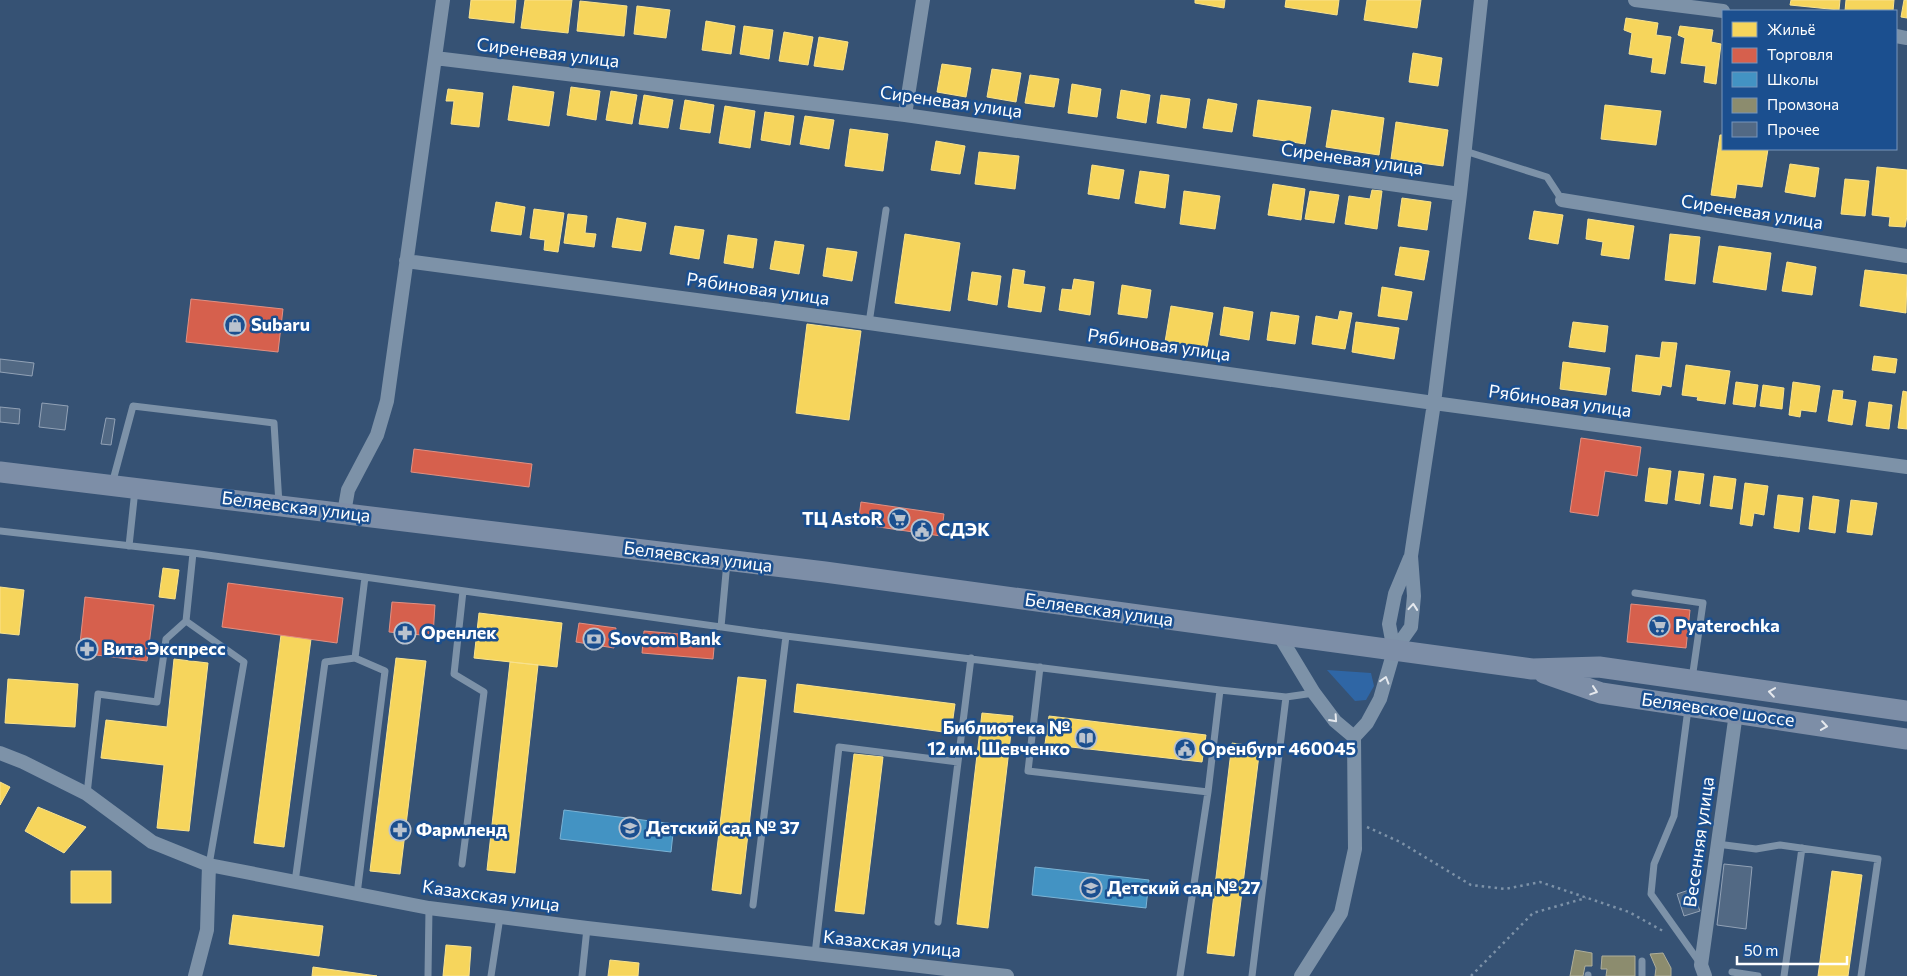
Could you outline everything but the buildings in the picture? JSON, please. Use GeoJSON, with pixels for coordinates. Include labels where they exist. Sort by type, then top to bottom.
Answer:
{"type":"FeatureCollection","features":[{"type":"Feature","properties":{"kind":"main road","name":"Беляевская улица"},"geometry":{"type":"LineString","coordinates":[[0,472],[727,560],[1394,651]]}},
{"type":"Feature","properties":{"kind":"main road","name":"Беляевское шоссе"},"geometry":{"type":"LineString","coordinates":[[1394,651],[1532,669],[1599,667],[1691,682],[1907,711]]}},
{"type":"Feature","properties":{"kind":"main road","name":"Беляевское шоссе"},"geometry":{"type":"LineString","coordinates":[[1532,669],[1601,693],[1907,739]]}},
{"type":"Feature","properties":{"kind":"street"},"geometry":{"type":"LineString","coordinates":[[344,513],[348,490],[377,435],[387,401],[442,0]]}},
{"type":"Feature","properties":{"kind":"street"},"geometry":{"type":"LineString","coordinates":[[905,114],[923,0]]}},
{"type":"Feature","properties":{"kind":"street"},"geometry":{"type":"LineString","coordinates":[[1394,651],[1389,624],[1395,594],[1410,556],[1434,403],[1460,194],[1481,0]]}},
{"type":"Feature","properties":{"kind":"street"},"geometry":{"type":"LineString","coordinates":[[1635,0],[1722,11]]}},
{"type":"Feature","properties":{"kind":"street","name":"Сиреневая улица"},"geometry":{"type":"LineString","coordinates":[[435,58],[905,114],[1460,194]]}},
{"type":"Feature","properties":{"kind":"street","name":"Сиреневая улица"},"geometry":{"type":"LineString","coordinates":[[1562,200],[1907,256]]}},
{"type":"Feature","properties":{"kind":"street","name":"Рябиновая улица"},"geometry":{"type":"LineString","coordinates":[[406,261],[869,322],[1434,403],[1907,467]]}},
{"type":"Feature","properties":{"kind":"street"},"geometry":{"type":"LineString","coordinates":[[1301,976],[1341,913],[1355,850],[1354,737],[1367,723],[1380,699],[1394,651],[1411,627],[1414,596],[1410,556]]}},
{"type":"Feature","properties":{"kind":"street"},"geometry":{"type":"LineString","coordinates":[[1279,635],[1314,693],[1335,721],[1354,737]]}},
{"type":"Feature","properties":{"kind":"street","name":"Весенняя улица"},"geometry":{"type":"LineString","coordinates":[[1703,971],[1717,844],[1736,713]]}},
{"type":"Feature","properties":{"kind":"street","name":"Казахская улица"},"geometry":{"type":"LineString","coordinates":[[0,753],[23,762],[87,794],[152,842],[209,865],[429,908],[1006,976]]}},
{"type":"Feature","properties":{"kind":"street"},"geometry":{"type":"LineString","coordinates":[[195,976],[207,930],[209,865]]}},
{"type":"Feature","properties":{"kind":"lane"},"geometry":{"type":"LineString","coordinates":[[1465,150],[1547,177],[1562,200]]}},
{"type":"Feature","properties":{"kind":"lane"},"geometry":{"type":"LineString","coordinates":[[869,322],[886,210]]}},
{"type":"Feature","properties":{"kind":"lane"},"geometry":{"type":"LineString","coordinates":[[112,485],[133,406],[274,423],[279,505]]}},
{"type":"Feature","properties":{"kind":"lane"},"geometry":{"type":"LineString","coordinates":[[128,546],[135,488]]}},
{"type":"Feature","properties":{"kind":"lane"},"geometry":{"type":"LineString","coordinates":[[0,530],[365,577],[786,636],[1040,666],[1220,690],[1286,697],[1314,693]]}},
{"type":"Feature","properties":{"kind":"lane"},"geometry":{"type":"LineString","coordinates":[[87,794],[98,694],[157,702],[166,638],[186,621],[193,554]]}},
{"type":"Feature","properties":{"kind":"lane"},"geometry":{"type":"LineString","coordinates":[[721,627],[727,560]]}},
{"type":"Feature","properties":{"kind":"lane"},"geometry":{"type":"LineString","coordinates":[[355,658],[365,577]]}},
{"type":"Feature","properties":{"kind":"lane"},"geometry":{"type":"LineString","coordinates":[[462,864],[484,692],[454,674],[463,591]]}},
{"type":"Feature","properties":{"kind":"lane"},"geometry":{"type":"LineString","coordinates":[[1635,593],[1704,603],[1691,682]]}},
{"type":"Feature","properties":{"kind":"lane"},"geometry":{"type":"LineString","coordinates":[[186,621],[244,662],[209,865]]}},
{"type":"Feature","properties":{"kind":"lane"},"geometry":{"type":"LineString","coordinates":[[753,906],[786,636]]}},
{"type":"Feature","properties":{"kind":"lane"},"geometry":{"type":"LineString","coordinates":[[295,882],[325,662],[355,658],[385,671],[356,894]]}},
{"type":"Feature","properties":{"kind":"lane"},"geometry":{"type":"LineString","coordinates":[[938,922],[971,658]]}},
{"type":"Feature","properties":{"kind":"lane"},"geometry":{"type":"LineString","coordinates":[[1040,666],[1028,771],[1208,792]]}},
{"type":"Feature","properties":{"kind":"lane"},"geometry":{"type":"LineString","coordinates":[[1180,976],[1208,792],[1220,690]]}},
{"type":"Feature","properties":{"kind":"lane"},"geometry":{"type":"LineString","coordinates":[[1252,976],[1286,697]]}},
{"type":"Feature","properties":{"kind":"lane"},"geometry":{"type":"LineString","coordinates":[[1688,706],[1674,816],[1654,864],[1650,894],[1703,971]]}},
{"type":"Feature","properties":{"kind":"lane"},"geometry":{"type":"LineString","coordinates":[[814,954],[839,747],[958,762]]}},
{"type":"Feature","properties":{"kind":"lane"},"geometry":{"type":"LineString","coordinates":[[1717,844],[1756,850],[1780,845],[1878,859],[1861,976]]}},
{"type":"Feature","properties":{"kind":"lane"},"geometry":{"type":"LineString","coordinates":[[1784,976],[1802,848]]}},
{"type":"Feature","properties":{"kind":"lane"},"geometry":{"type":"LineString","coordinates":[[428,976],[429,908]]}},
{"type":"Feature","properties":{"kind":"lane"},"geometry":{"type":"LineString","coordinates":[[491,976],[500,917]]}},
{"type":"Feature","properties":{"kind":"lane"},"geometry":{"type":"LineString","coordinates":[[582,976],[587,928]]}},
{"type":"Feature","properties":{"kind":"lane"},"geometry":{"type":"LineString","coordinates":[[1642,961],[1642,976]]}},
{"type":"Feature","properties":{"kind":"lane"},"geometry":{"type":"LineString","coordinates":[[1732,972],[1758,976]]}},
{"type":"Feature","properties":{"kind":"path"},"geometry":{"type":"LineString","coordinates":[[1355,822],[1400,842],[1471,884],[1505,889],[1540,882],[1629,912],[1686,944]]}},
{"type":"Feature","properties":{"kind":"path"},"geometry":{"type":"LineString","coordinates":[[1471,976],[1533,913],[1587,898]]}},
{"type":"Feature","properties":{"kind":"shaded area"},"geometry":{"type":"Polygon","coordinates":[[[1327,670],[1371,673],[1374,686],[1366,700],[1355,701],[1327,670]]]}},
{"type":"Feature","properties":{"kind":"place","name":"Subaru"},"geometry":{"type":"Point","coordinates":[235,325]}},
{"type":"Feature","properties":{"kind":"place","name":"ТЦ AstoR"},"geometry":{"type":"Point","coordinates":[899,519]}},
{"type":"Feature","properties":{"kind":"place","name":"СДЭК"},"geometry":{"type":"Point","coordinates":[922,530]}},
{"type":"Feature","properties":{"kind":"place","name":"Pyaterochka"},"geometry":{"type":"Point","coordinates":[1659,626]}},
{"type":"Feature","properties":{"kind":"place","name":"Оренлек"},"geometry":{"type":"Point","coordinates":[405,633]}},
{"type":"Feature","properties":{"kind":"place","name":"Sovcom Bank"},"geometry":{"type":"Point","coordinates":[594,639]}},
{"type":"Feature","properties":{"kind":"place","name":"Вита Экспресс"},"geometry":{"type":"Point","coordinates":[87,649]}},
{"type":"Feature","properties":{"kind":"place","name":"Библиотека № 12 им. Шевченко"},"geometry":{"type":"Point","coordinates":[1086,738]}},
{"type":"Feature","properties":{"kind":"place","name":"Оренбург 460045"},"geometry":{"type":"Point","coordinates":[1185,749]}},
{"type":"Feature","properties":{"kind":"place","name":"Детский сад № 37"},"geometry":{"type":"Point","coordinates":[630,828]}},
{"type":"Feature","properties":{"kind":"place","name":"Фармленд"},"geometry":{"type":"Point","coordinates":[400,830]}},
{"type":"Feature","properties":{"kind":"place","name":"Детский сад № 27"},"geometry":{"type":"Point","coordinates":[1091,888]}}]}
